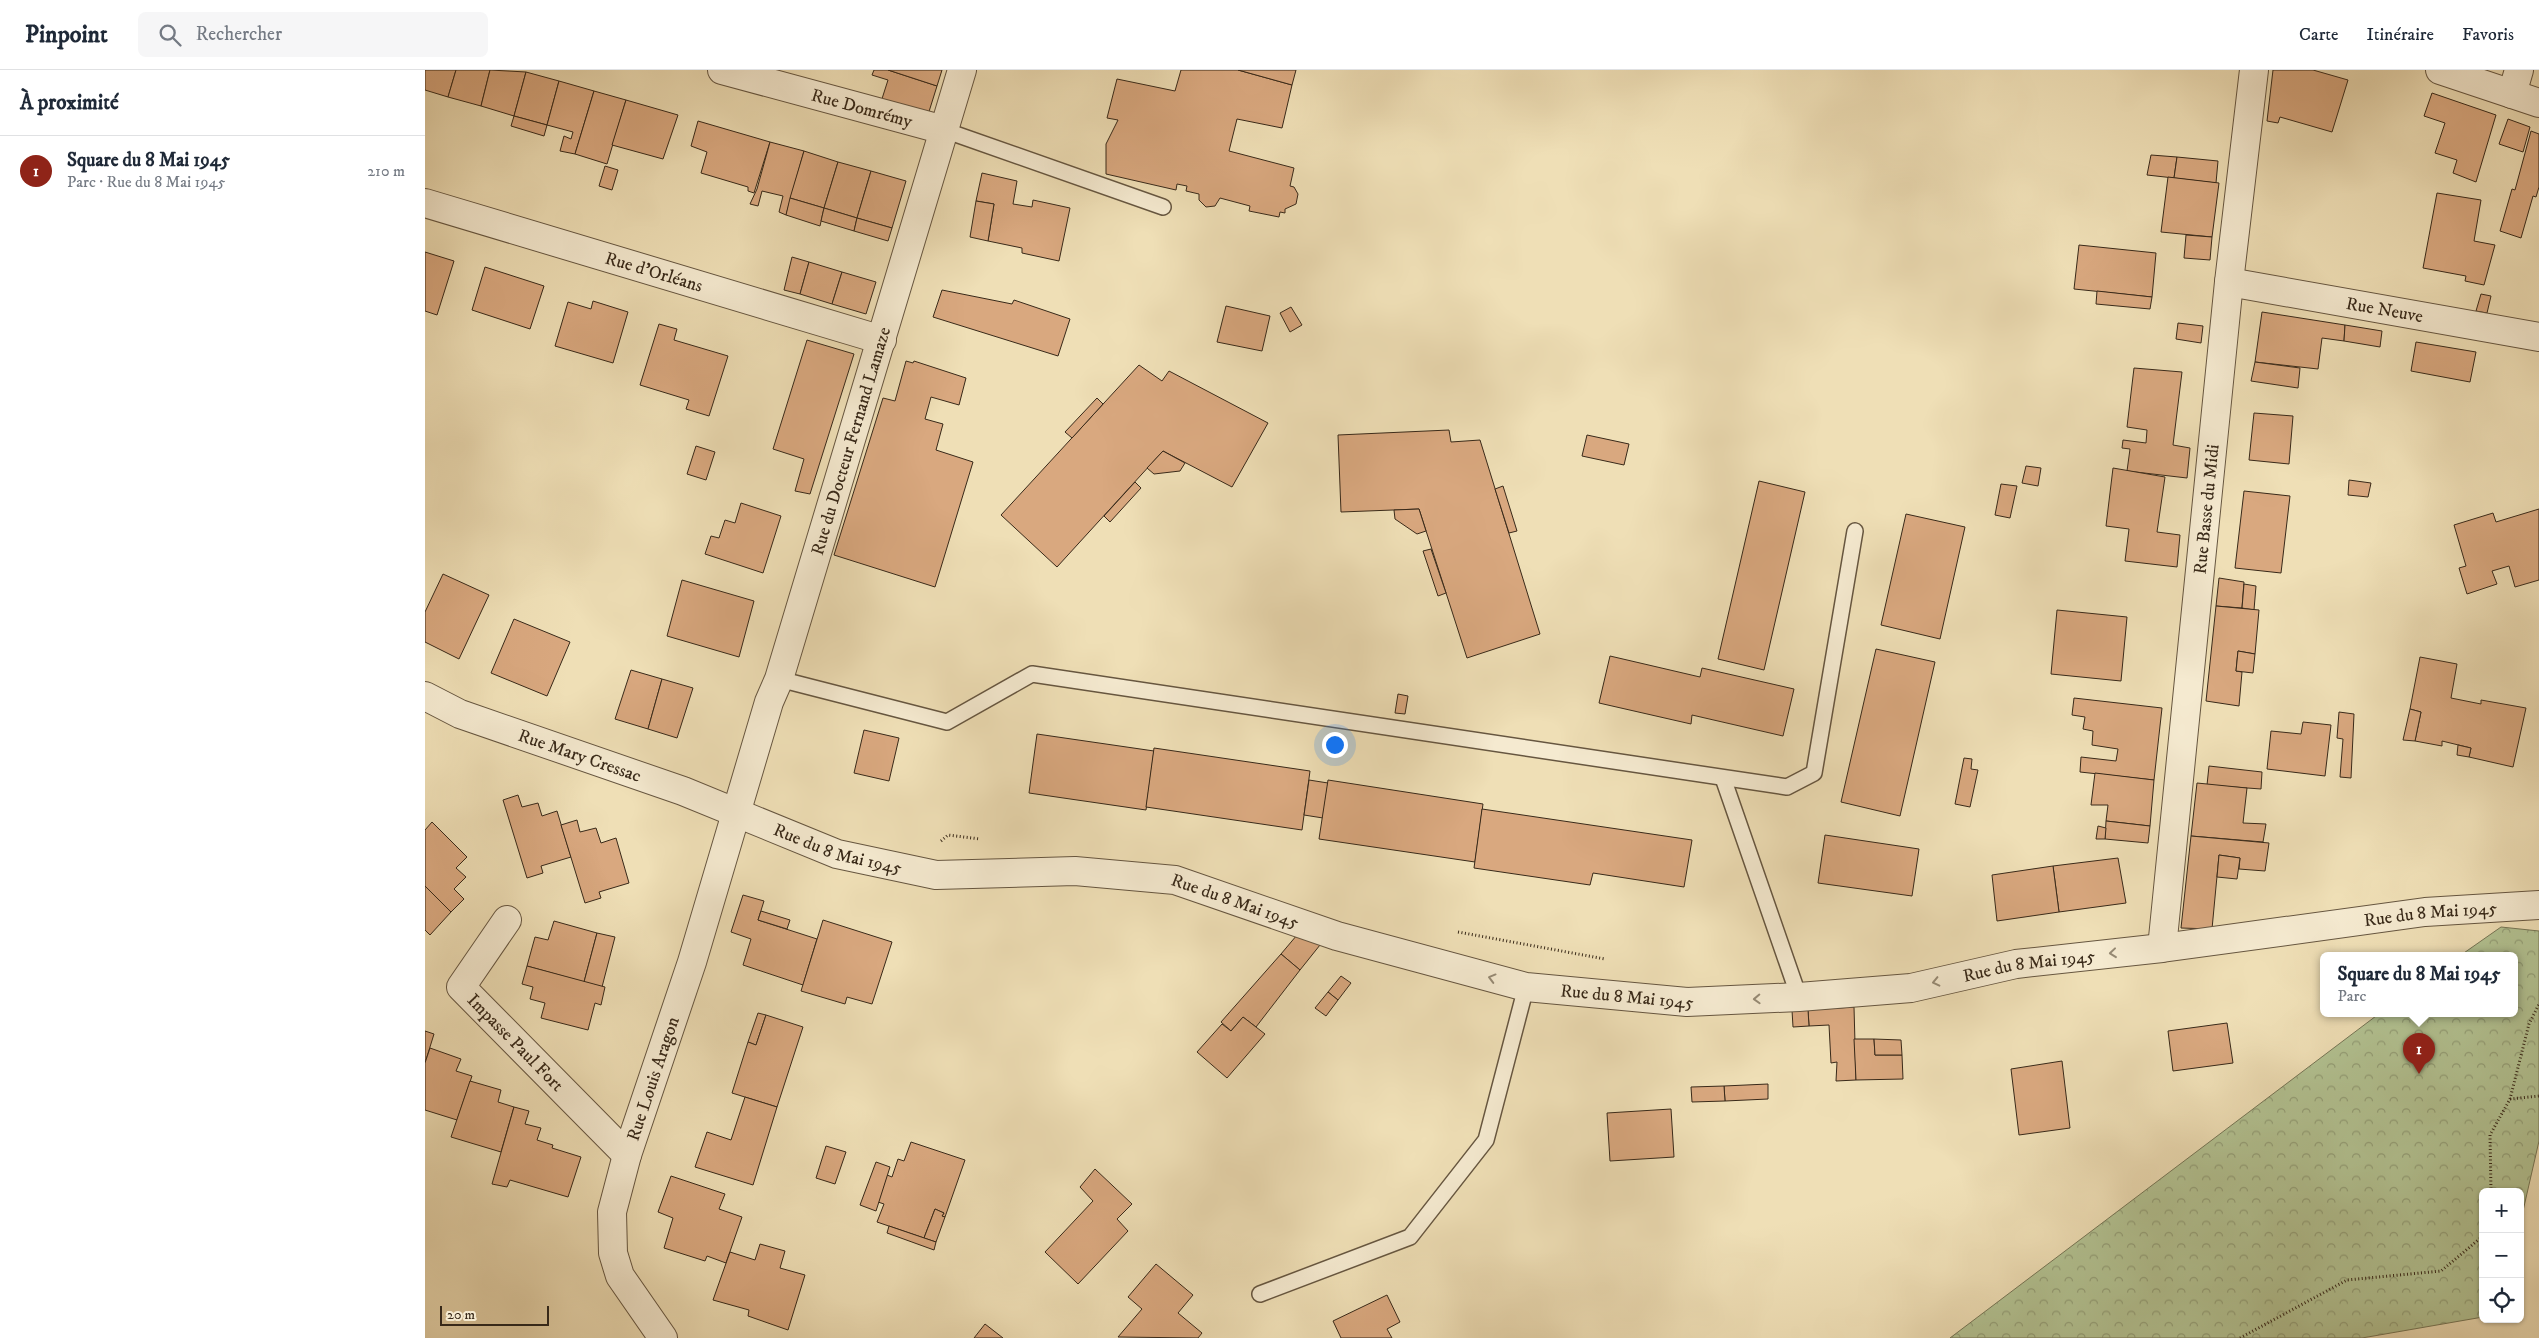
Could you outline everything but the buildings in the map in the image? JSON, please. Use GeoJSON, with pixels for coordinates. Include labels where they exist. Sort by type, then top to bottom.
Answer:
{"type":"FeatureCollection","features":[{"type":"Feature","properties":{"kind":"street","name":"Rue Domrémy"},"geometry":{"type":"LineString","coordinates":[[722,70],[944,130]]}},
{"type":"Feature","properties":{"kind":"street","name":"Rue du Docteur Fernand Lamaze"},"geometry":{"type":"LineString","coordinates":[[735,812],[769,702],[779,679],[962,70]]}},
{"type":"Feature","properties":{"kind":"street","name":"Rue Basse du Midi"},"geometry":{"type":"LineString","coordinates":[[2162,948],[2229,282],[2254,70]]}},
{"type":"Feature","properties":{"kind":"street"},"geometry":{"type":"LineString","coordinates":[[2440,70],[2515,82],[2539,104]]}},
{"type":"Feature","properties":{"kind":"street","name":"Rue d'Orléans"},"geometry":{"type":"LineString","coordinates":[[425,203],[882,340]]}},
{"type":"Feature","properties":{"kind":"street","name":"Rue Neuve"},"geometry":{"type":"LineString","coordinates":[[2229,282],[2539,337]]}},
{"type":"Feature","properties":{"kind":"street","name":"Rue Mary Cressac"},"geometry":{"type":"LineString","coordinates":[[425,696],[460,714],[735,812]]}},
{"type":"Feature","properties":{"kind":"street","name":"Rue du 8 Mai 1945"},"geometry":{"type":"LineString","coordinates":[[735,812],[837,854],[936,875],[1075,871],[1175,880],[1337,936],[1526,987],[1687,1002],[1799,997],[1911,988],[2016,964],[2162,948],[2425,912],[2539,905]]}},
{"type":"Feature","properties":{"kind":"street","name":"Rue Louis Aragon"},"geometry":{"type":"LineString","coordinates":[[663,1338],[620,1276],[613,1253],[612,1212],[627,1155],[692,962],[735,812]]}},
{"type":"Feature","properties":{"kind":"street","name":"Impasse Paul Fort"},"geometry":{"type":"LineString","coordinates":[[507,920],[461,987],[627,1155]]}},
{"type":"Feature","properties":{"kind":"lane"},"geometry":{"type":"LineString","coordinates":[[944,130],[1163,208]]}},
{"type":"Feature","properties":{"kind":"lane"},"geometry":{"type":"LineString","coordinates":[[779,679],[947,722],[1032,674],[1787,787],[1814,773],[1855,532]]}},
{"type":"Feature","properties":{"kind":"lane"},"geometry":{"type":"LineString","coordinates":[[1723,778],[1799,997]]}},
{"type":"Feature","properties":{"kind":"lane"},"geometry":{"type":"LineString","coordinates":[[1260,1294],[1410,1237],[1486,1140],[1526,987]]}},
{"type":"Feature","properties":{"kind":"path"},"geometry":{"type":"LineString","coordinates":[[2491,1188],[2490,1135],[2510,1099],[2529,1024],[2539,1004]]}},
{"type":"Feature","properties":{"kind":"path"},"geometry":{"type":"LineString","coordinates":[[2510,1099],[2539,1096]]}},
{"type":"Feature","properties":{"kind":"path"},"geometry":{"type":"LineString","coordinates":[[2241,1338],[2347,1280],[2441,1271],[2479,1239]]}},
{"type":"Feature","properties":{"kind":"green space"},"geometry":{"type":"Polygon","coordinates":[[[2501,927],[2539,931],[2539,1141],[2524,1207],[2524,1188],[2479,1188],[2479,1318],[2362,1338],[1950,1338],[2375,1017],[2518,1017],[2518,952],[2465,952],[2501,927]]]}},
{"type":"Feature","properties":{"kind":"place","name":"Square du 8 Mai 1945"},"geometry":{"type":"Point","coordinates":[2419,1074]}}]}
